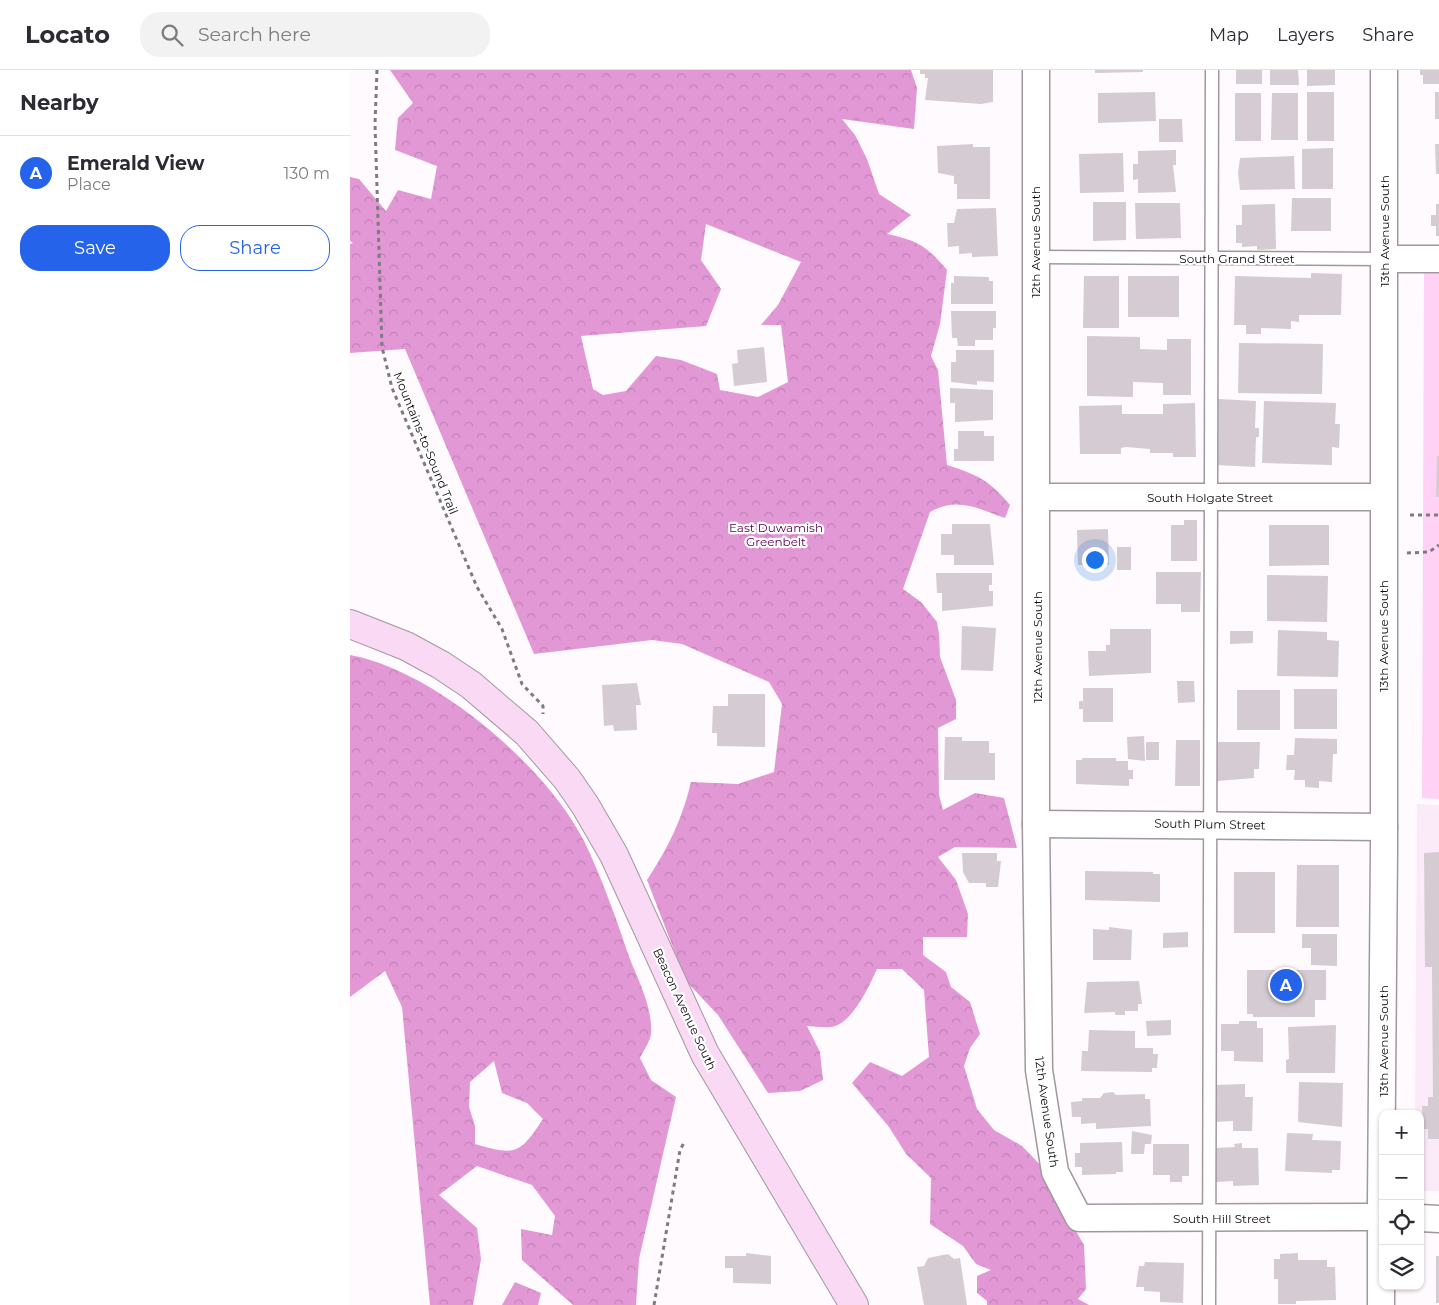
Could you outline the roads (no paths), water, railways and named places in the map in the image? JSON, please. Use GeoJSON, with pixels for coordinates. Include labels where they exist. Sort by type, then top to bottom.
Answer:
{"type":"FeatureCollection","features":[{"type":"Feature","properties":{"kind":"main road","name":"Beacon Avenue South"},"geometry":{"type":"LineString","coordinates":[[350,624],[406,646],[441,665],[471,685],[519,726],[567,779],[600,829],[614,855],[705,1054],[854,1305]]}},
{"type":"Feature","properties":{"kind":"street","name":"12th Avenue South"},"geometry":{"type":"LineString","coordinates":[[1036,70],[1036,824],[1039,1070],[1055,1172],[1078,1218]]}},
{"type":"Feature","properties":{"kind":"street","name":"13th Avenue South"},"geometry":{"type":"LineString","coordinates":[[1379,1200],[1384,827],[1384,70]]}},
{"type":"Feature","properties":{"kind":"street","name":"South Grand Street"},"geometry":{"type":"LineString","coordinates":[[1384,259],[1439,259]]}},
{"type":"Feature","properties":{"kind":"street","name":"South Holgate Street"},"geometry":{"type":"LineString","coordinates":[[1037,496],[1383,496]]}},
{"type":"Feature","properties":{"kind":"street","name":"South Plum Street"},"geometry":{"type":"LineString","coordinates":[[1036,824],[1384,827]]}},
{"type":"Feature","properties":{"kind":"street","name":"South Hill Street"},"geometry":{"type":"LineString","coordinates":[[1078,1218],[1379,1217]]}},
{"type":"Feature","properties":{"kind":"street"},"geometry":{"type":"LineString","coordinates":[[1424,1218],[1439,1219]]}},
{"type":"Feature","properties":{"kind":"street","name":"13th Avenue South"},"geometry":{"type":"LineString","coordinates":[[1380,1245],[1381,1305]]}},
{"type":"Feature","properties":{"kind":"lane"},"geometry":{"type":"LineString","coordinates":[[1209,1305],[1212,70]]}},
{"type":"Feature","properties":{"kind":"lane","name":"South Grand Street"},"geometry":{"type":"LineString","coordinates":[[1035,257],[1384,259]]}},
{"type":"Feature","properties":{"kind":"place","name":"Emerald View"},"geometry":{"type":"Point","coordinates":[1286,985]}},
{"type":"Feature","properties":{"kind":"park label","name":"East Duwamish Greenbelt"},"geometry":{"type":"Point","coordinates":[776,534]}}]}
